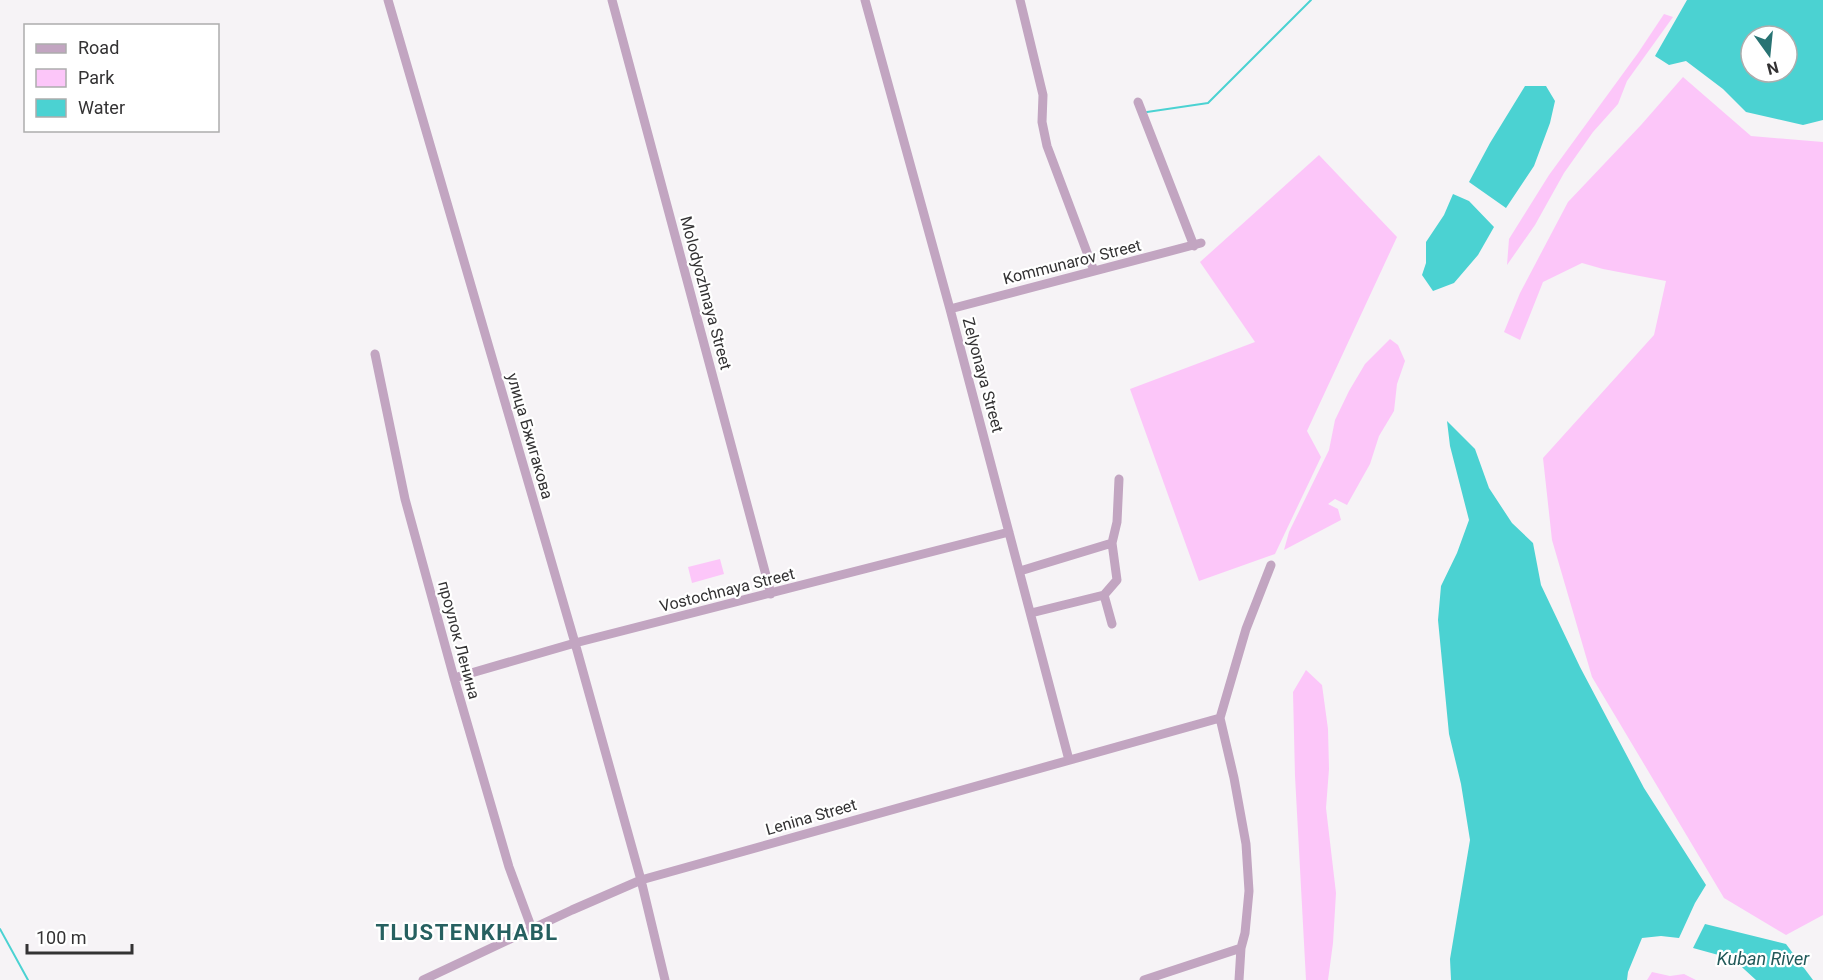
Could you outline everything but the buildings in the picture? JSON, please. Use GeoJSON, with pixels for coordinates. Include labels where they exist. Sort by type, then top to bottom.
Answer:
{"type":"FeatureCollection","features":[{"type":"Feature","properties":{"kind":"street","name":"улица Бжигакова"},"geometry":{"type":"LineString","coordinates":[[388,0],[642,880],[665,980]]}},
{"type":"Feature","properties":{"kind":"street","name":"Molodyozhnaya Street"},"geometry":{"type":"LineString","coordinates":[[612,0],[771,594]]}},
{"type":"Feature","properties":{"kind":"street","name":"Zelyonaya Street"},"geometry":{"type":"LineString","coordinates":[[865,0],[950,309],[1069,759]]}},
{"type":"Feature","properties":{"kind":"street"},"geometry":{"type":"LineString","coordinates":[[1020,0],[1043,95],[1042,122],[1047,146],[1094,271]]}},
{"type":"Feature","properties":{"kind":"street","name":"Kommunarov Street"},"geometry":{"type":"LineString","coordinates":[[950,309],[1198,244],[1138,102]]}},
{"type":"Feature","properties":{"kind":"street","name":"проулок Ленина"},"geometry":{"type":"LineString","coordinates":[[375,354],[405,499],[509,867],[532,929]]}},
{"type":"Feature","properties":{"kind":"street"},"geometry":{"type":"LineString","coordinates":[[1031,613],[1104,595],[1117,580],[1112,543],[1117,522],[1119,480]]}},
{"type":"Feature","properties":{"kind":"street","name":"Vostochnaya Street"},"geometry":{"type":"LineString","coordinates":[[454,678],[575,643],[1009,532]]}},
{"type":"Feature","properties":{"kind":"street"},"geometry":{"type":"LineString","coordinates":[[1020,571],[1112,543]]}},
{"type":"Feature","properties":{"kind":"street"},"geometry":{"type":"LineString","coordinates":[[1239,980],[1249,891],[1246,844],[1220,718],[1246,629],[1271,565]]}},
{"type":"Feature","properties":{"kind":"street"},"geometry":{"type":"LineString","coordinates":[[1104,595],[1112,624]]}},
{"type":"Feature","properties":{"kind":"street","name":"Lenina Street"},"geometry":{"type":"LineString","coordinates":[[423,980],[642,880],[1220,718]]}},
{"type":"Feature","properties":{"kind":"street"},"geometry":{"type":"LineString","coordinates":[[1144,980],[1241,948]]}},
{"type":"Feature","properties":{"kind":"green space"},"geometry":{"type":"Polygon","coordinates":[[[1664,14],[1673,17],[1627,81],[1618,104],[1593,132],[1564,173],[1535,225],[1507,265],[1509,239],[1549,175],[1664,14]]]}},
{"type":"Feature","properties":{"kind":"green space"},"geometry":{"type":"Polygon","coordinates":[[[1683,77],[1751,136],[1823,142],[1823,915],[1786,935],[1724,898],[1592,677],[1552,540],[1543,458],[1654,335],[1666,281],[1582,263],[1543,282],[1520,340],[1504,332],[1520,293],[1568,202],[1683,77]]]}},
{"type":"Feature","properties":{"kind":"green space"},"geometry":{"type":"Polygon","coordinates":[[[1319,155],[1397,237],[1307,431],[1321,457],[1275,554],[1199,581],[1130,389],[1255,342],[1200,262],[1319,155]]]}},
{"type":"Feature","properties":{"kind":"green space"},"geometry":{"type":"Polygon","coordinates":[[[1390,339],[1398,345],[1405,361],[1397,384],[1394,411],[1379,436],[1370,464],[1347,505],[1335,499],[1328,504],[1338,509],[1341,520],[1284,550],[1289,532],[1329,450],[1335,420],[1349,391],[1365,364],[1390,339]]]}},
{"type":"Feature","properties":{"kind":"green space"},"geometry":{"type":"Polygon","coordinates":[[[720,559],[724,574],[692,583],[688,567],[720,559]]]}},
{"type":"Feature","properties":{"kind":"green space"},"geometry":{"type":"Polygon","coordinates":[[[1306,670],[1322,685],[1328,729],[1329,769],[1326,808],[1336,893],[1328,980],[1306,980],[1293,692],[1306,670]]]}},
{"type":"Feature","properties":{"kind":"green space"},"geometry":{"type":"Polygon","coordinates":[[[1652,972],[1670,976],[1684,974],[1696,980],[1647,980],[1652,972]]]}},
{"type":"Feature","properties":{"kind":"water"},"geometry":{"type":"Polygon","coordinates":[[[1687,0],[1823,0],[1823,120],[1803,125],[1746,112],[1723,89],[1686,61],[1669,65],[1655,56],[1687,0]]]}},
{"type":"Feature","properties":{"kind":"water"},"geometry":{"type":"Polygon","coordinates":[[[1525,86],[1546,86],[1555,101],[1550,123],[1534,166],[1506,208],[1469,182],[1525,86]]]}},
{"type":"Feature","properties":{"kind":"water"},"geometry":{"type":"Polygon","coordinates":[[[1453,194],[1469,201],[1494,227],[1478,255],[1454,283],[1433,291],[1422,275],[1426,263],[1426,242],[1444,215],[1453,194]]]}},
{"type":"Feature","properties":{"kind":"water"},"geometry":{"type":"Polygon","coordinates":[[[1447,421],[1475,449],[1489,488],[1512,523],[1533,543],[1541,585],[1580,667],[1644,788],[1706,885],[1679,938],[1661,936],[1642,938],[1627,980],[1451,980],[1450,959],[1470,840],[1461,784],[1449,734],[1438,620],[1441,586],[1457,553],[1469,520],[1450,446],[1447,421]]]}},
{"type":"Feature","properties":{"kind":"water","name":"Kuban River"},"geometry":{"type":"Polygon","coordinates":[[[1705,924],[1786,944],[1813,980],[1756,980],[1733,959],[1693,948],[1705,924]]]}},
{"type":"Feature","properties":{"kind":"waterway"},"geometry":{"type":"LineString","coordinates":[[1147,112],[1208,103],[1311,0]]}},
{"type":"Feature","properties":{"kind":"waterway"},"geometry":{"type":"LineString","coordinates":[[0,929],[28,980]]}},
{"type":"Feature","properties":{"kind":"district","name":"TLUSTENKHABL"},"geometry":{"type":"Point","coordinates":[467,932]}}]}
